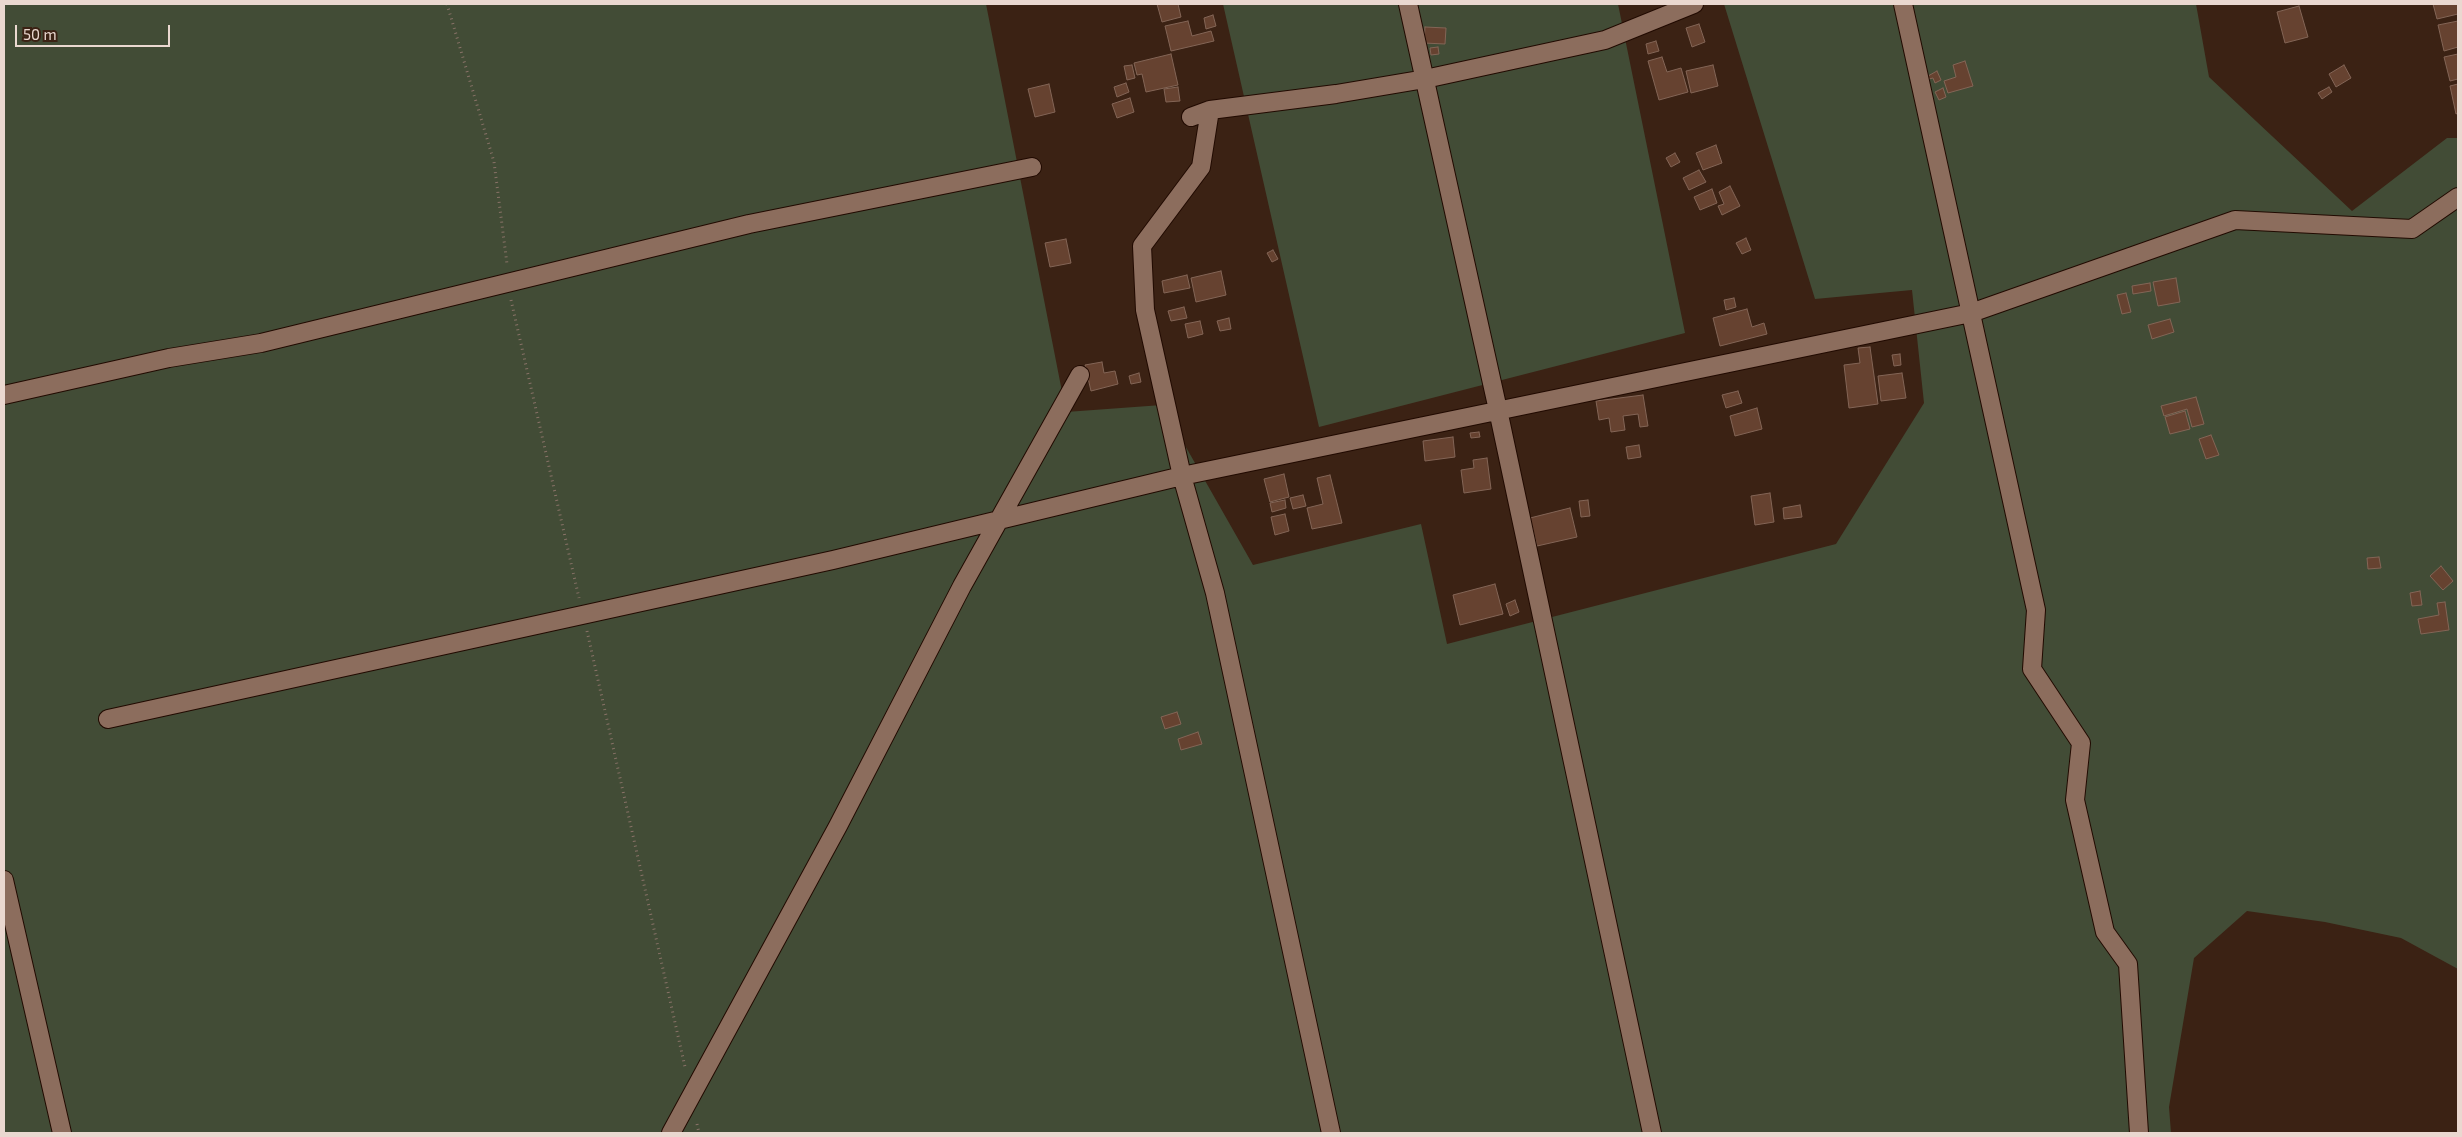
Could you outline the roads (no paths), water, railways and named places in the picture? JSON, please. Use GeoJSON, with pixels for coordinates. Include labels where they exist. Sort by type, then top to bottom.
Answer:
{"type":"FeatureCollection","features":[{"type":"Feature","properties":{"kind":"street"},"geometry":{"type":"LineString","coordinates":[[1408,4],[1498,410],[1652,1133]]}},
{"type":"Feature","properties":{"kind":"street"},"geometry":{"type":"LineString","coordinates":[[1191,116],[1210,110],[1336,94],[1425,79],[1605,40],[1694,4]]}},
{"type":"Feature","properties":{"kind":"street"},"geometry":{"type":"LineString","coordinates":[[1903,4],[2036,610],[2032,669],[2081,743],[2075,800],[2106,932],[2128,964],[2139,1133]]}},
{"type":"Feature","properties":{"kind":"street"},"geometry":{"type":"LineString","coordinates":[[1210,110],[1201,167],[1142,246],[1145,310],[1182,476],[1215,593],[1331,1133]]}},
{"type":"Feature","properties":{"kind":"street"},"geometry":{"type":"LineString","coordinates":[[4,395],[169,358],[261,343],[749,224],[1032,167]]}},
{"type":"Feature","properties":{"kind":"street"},"geometry":{"type":"LineString","coordinates":[[108,719],[833,560],[1182,476],[1971,313],[2236,220],[2412,229],[2458,197]]}},
{"type":"Feature","properties":{"kind":"street"},"geometry":{"type":"LineString","coordinates":[[671,1133],[838,826],[962,586],[1080,375]]}},
{"type":"Feature","properties":{"kind":"street"},"geometry":{"type":"LineString","coordinates":[[4,880],[62,1133]]}}]}
